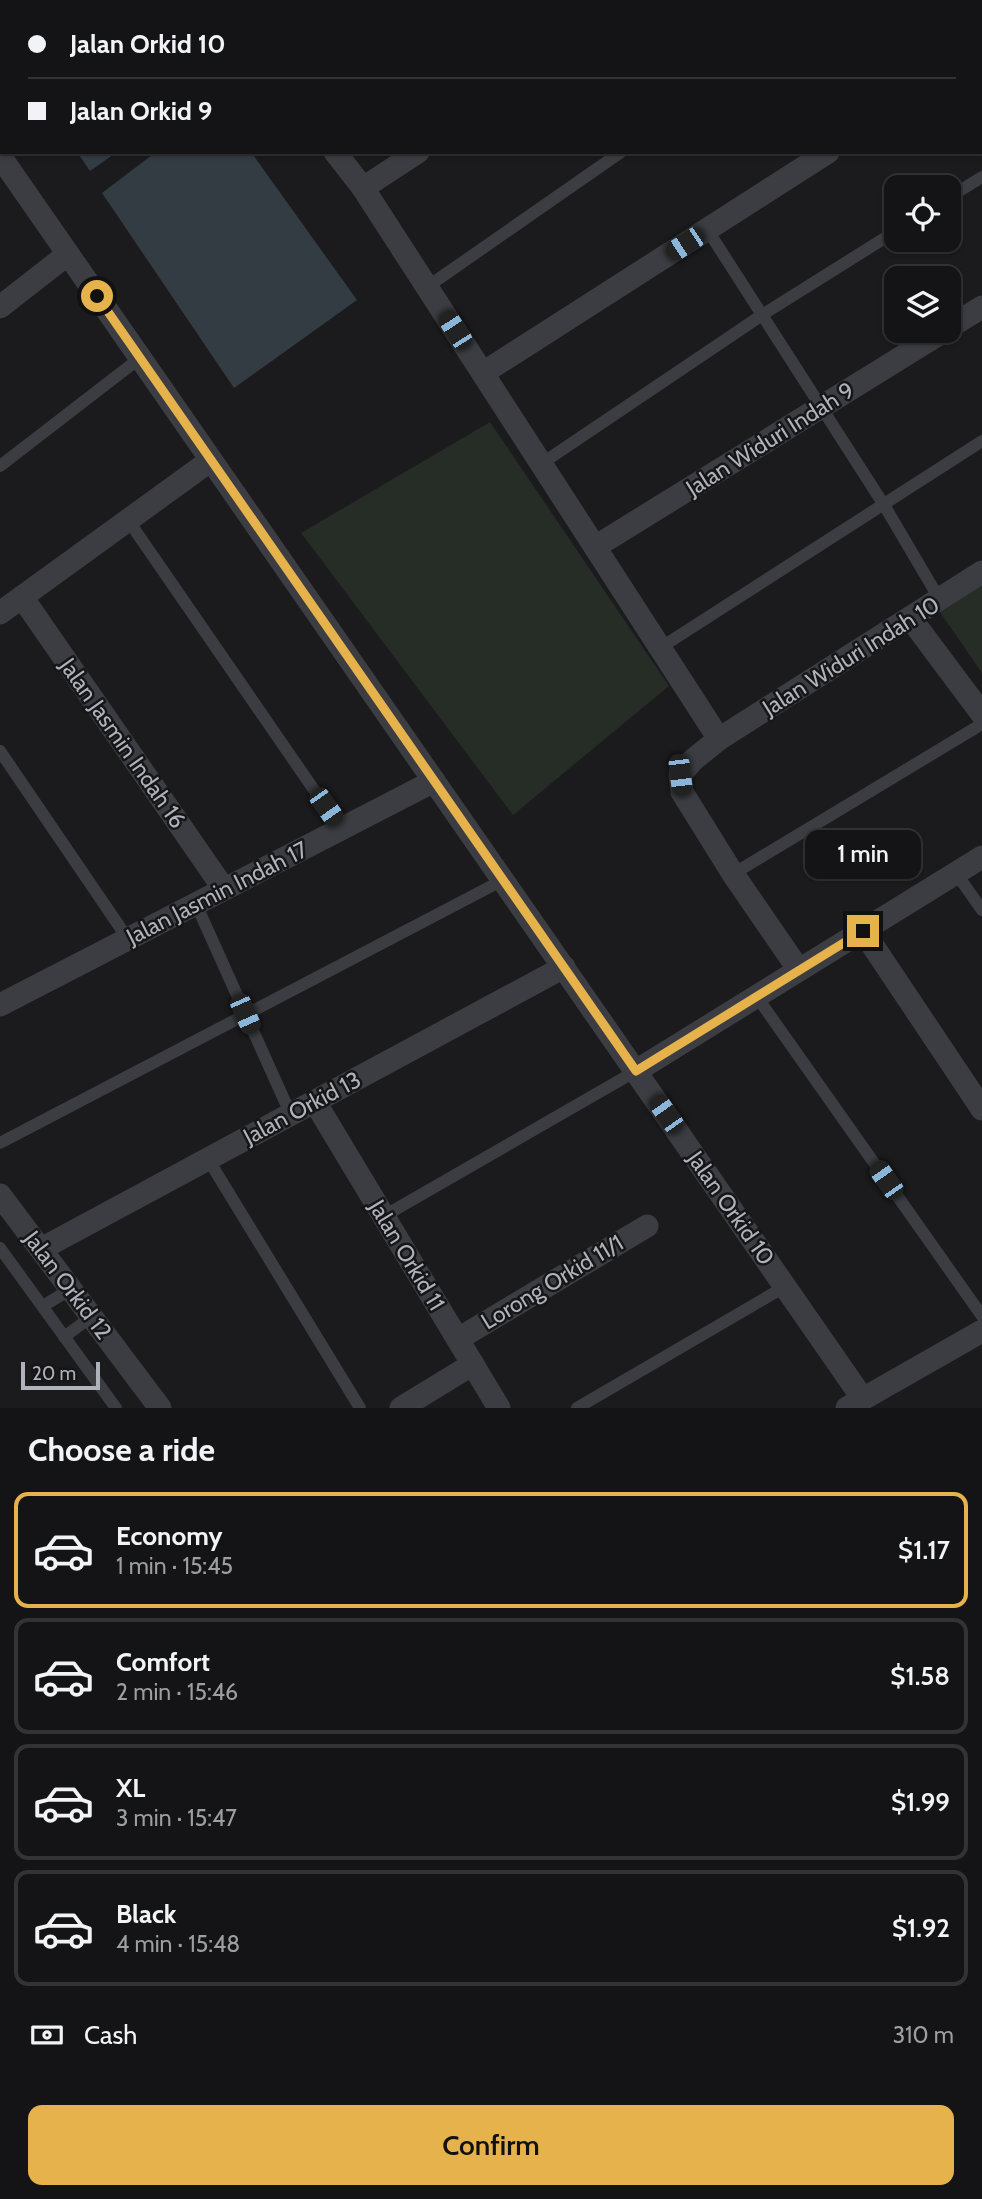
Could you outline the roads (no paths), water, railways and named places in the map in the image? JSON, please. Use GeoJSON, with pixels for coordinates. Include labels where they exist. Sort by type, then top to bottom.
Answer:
{"type":"FeatureCollection","features":[{"type":"Feature","properties":{"kind":"street"},"geometry":{"type":"LineString","coordinates":[[337,154],[363,188],[719,740]]}},
{"type":"Feature","properties":{"kind":"street"},"geometry":{"type":"LineString","coordinates":[[363,188],[415,154]]}},
{"type":"Feature","properties":{"kind":"street"},"geometry":{"type":"LineString","coordinates":[[483,373],[825,154]]}},
{"type":"Feature","properties":{"kind":"street","name":"Jalan Orkid 10"},"geometry":{"type":"LineString","coordinates":[[0,156],[786,1286],[855,1403]]}},
{"type":"Feature","properties":{"kind":"street"},"geometry":{"type":"LineString","coordinates":[[0,307],[68,254]]}},
{"type":"Feature","properties":{"kind":"street"},"geometry":{"type":"LineString","coordinates":[[961,320],[982,307]]}},
{"type":"Feature","properties":{"kind":"street","name":"Jalan Widuri Indah 9"},"geometry":{"type":"LineString","coordinates":[[595,547],[925,343]]}},
{"type":"Feature","properties":{"kind":"street"},"geometry":{"type":"LineString","coordinates":[[0,613],[211,460]]}},
{"type":"Feature","properties":{"kind":"street","name":"Jalan Widuri Indah 10"},"geometry":{"type":"LineString","coordinates":[[733,874],[682,792],[680,775],[693,760],[719,740],[982,572]]}},
{"type":"Feature","properties":{"kind":"street","name":"Jalan Jasmin Indah 16"},"geometry":{"type":"LineString","coordinates":[[22,597],[224,889]]}},
{"type":"Feature","properties":{"kind":"street"},"geometry":{"type":"LineString","coordinates":[[911,618],[982,714]]}},
{"type":"Feature","properties":{"kind":"street","name":"Jalan Jasmin Indah 17"},"geometry":{"type":"LineString","coordinates":[[2,999],[128,939],[435,781]]}},
{"type":"Feature","properties":{"kind":"street"},"geometry":{"type":"LineString","coordinates":[[636,1071],[982,857]]}},
{"type":"Feature","properties":{"kind":"street"},"geometry":{"type":"LineString","coordinates":[[733,874],[799,970]]}},
{"type":"Feature","properties":{"kind":"street"},"geometry":{"type":"LineString","coordinates":[[863,931],[982,1109]]}},
{"type":"Feature","properties":{"kind":"street","name":"Jalan Orkid 13"},"geometry":{"type":"LineString","coordinates":[[41,1249],[564,967]]}},
{"type":"Feature","properties":{"kind":"street","name":"Jalan Orkid 11"},"geometry":{"type":"LineString","coordinates":[[315,1102],[499,1408]]}},
{"type":"Feature","properties":{"kind":"street","name":"Jalan Orkid 12"},"geometry":{"type":"LineString","coordinates":[[0,1195],[160,1408]]}},
{"type":"Feature","properties":{"kind":"street","name":"Lorong Orkid 11/1"},"geometry":{"type":"LineString","coordinates":[[458,1339],[647,1226]]}},
{"type":"Feature","properties":{"kind":"street"},"geometry":{"type":"LineString","coordinates":[[855,1403],[982,1331]]}},
{"type":"Feature","properties":{"kind":"street"},"geometry":{"type":"LineString","coordinates":[[401,1408],[473,1364]]}},
{"type":"Feature","properties":{"kind":"lane"},"geometry":{"type":"LineString","coordinates":[[427,287],[618,154]]}},
{"type":"Feature","properties":{"kind":"lane"},"geometry":{"type":"LineString","coordinates":[[961,190],[982,177]]}},
{"type":"Feature","properties":{"kind":"lane"},"geometry":{"type":"LineString","coordinates":[[707,229],[884,505],[940,600]]}},
{"type":"Feature","properties":{"kind":"lane"},"geometry":{"type":"LineString","coordinates":[[541,464],[762,315],[884,239]]}},
{"type":"Feature","properties":{"kind":"lane"},"geometry":{"type":"LineString","coordinates":[[0,466],[141,358]]}},
{"type":"Feature","properties":{"kind":"lane"},"geometry":{"type":"LineString","coordinates":[[660,648],[982,441]]}},
{"type":"Feature","properties":{"kind":"lane"},"geometry":{"type":"LineString","coordinates":[[128,520],[341,829]]}},
{"type":"Feature","properties":{"kind":"lane"},"geometry":{"type":"LineString","coordinates":[[733,874],[982,724]]}},
{"type":"Feature","properties":{"kind":"lane"},"geometry":{"type":"LineString","coordinates":[[0,751],[128,939]]}},
{"type":"Feature","properties":{"kind":"lane"},"geometry":{"type":"LineString","coordinates":[[956,873],[982,910]]}},
{"type":"Feature","properties":{"kind":"lane"},"geometry":{"type":"LineString","coordinates":[[0,1143],[503,880]]}},
{"type":"Feature","properties":{"kind":"lane"},"geometry":{"type":"LineString","coordinates":[[196,904],[291,1115]]}},
{"type":"Feature","properties":{"kind":"lane"},"geometry":{"type":"LineString","coordinates":[[757,997],[982,1316]]}},
{"type":"Feature","properties":{"kind":"lane"},"geometry":{"type":"LineString","coordinates":[[384,1216],[636,1071]]}},
{"type":"Feature","properties":{"kind":"lane"},"geometry":{"type":"LineString","coordinates":[[208,1159],[360,1408]]}},
{"type":"Feature","properties":{"kind":"lane"},"geometry":{"type":"LineString","coordinates":[[0,1248],[116,1408]]}},
{"type":"Feature","properties":{"kind":"lane"},"geometry":{"type":"LineString","coordinates":[[577,1408],[786,1286]]}},
{"type":"Feature","properties":{"kind":"lane"},"geometry":{"type":"LineString","coordinates":[[43,1307],[71,1289]]}},
{"type":"Feature","properties":{"kind":"lane"},"geometry":{"type":"LineString","coordinates":[[64,1336],[92,1317]]}}]}
